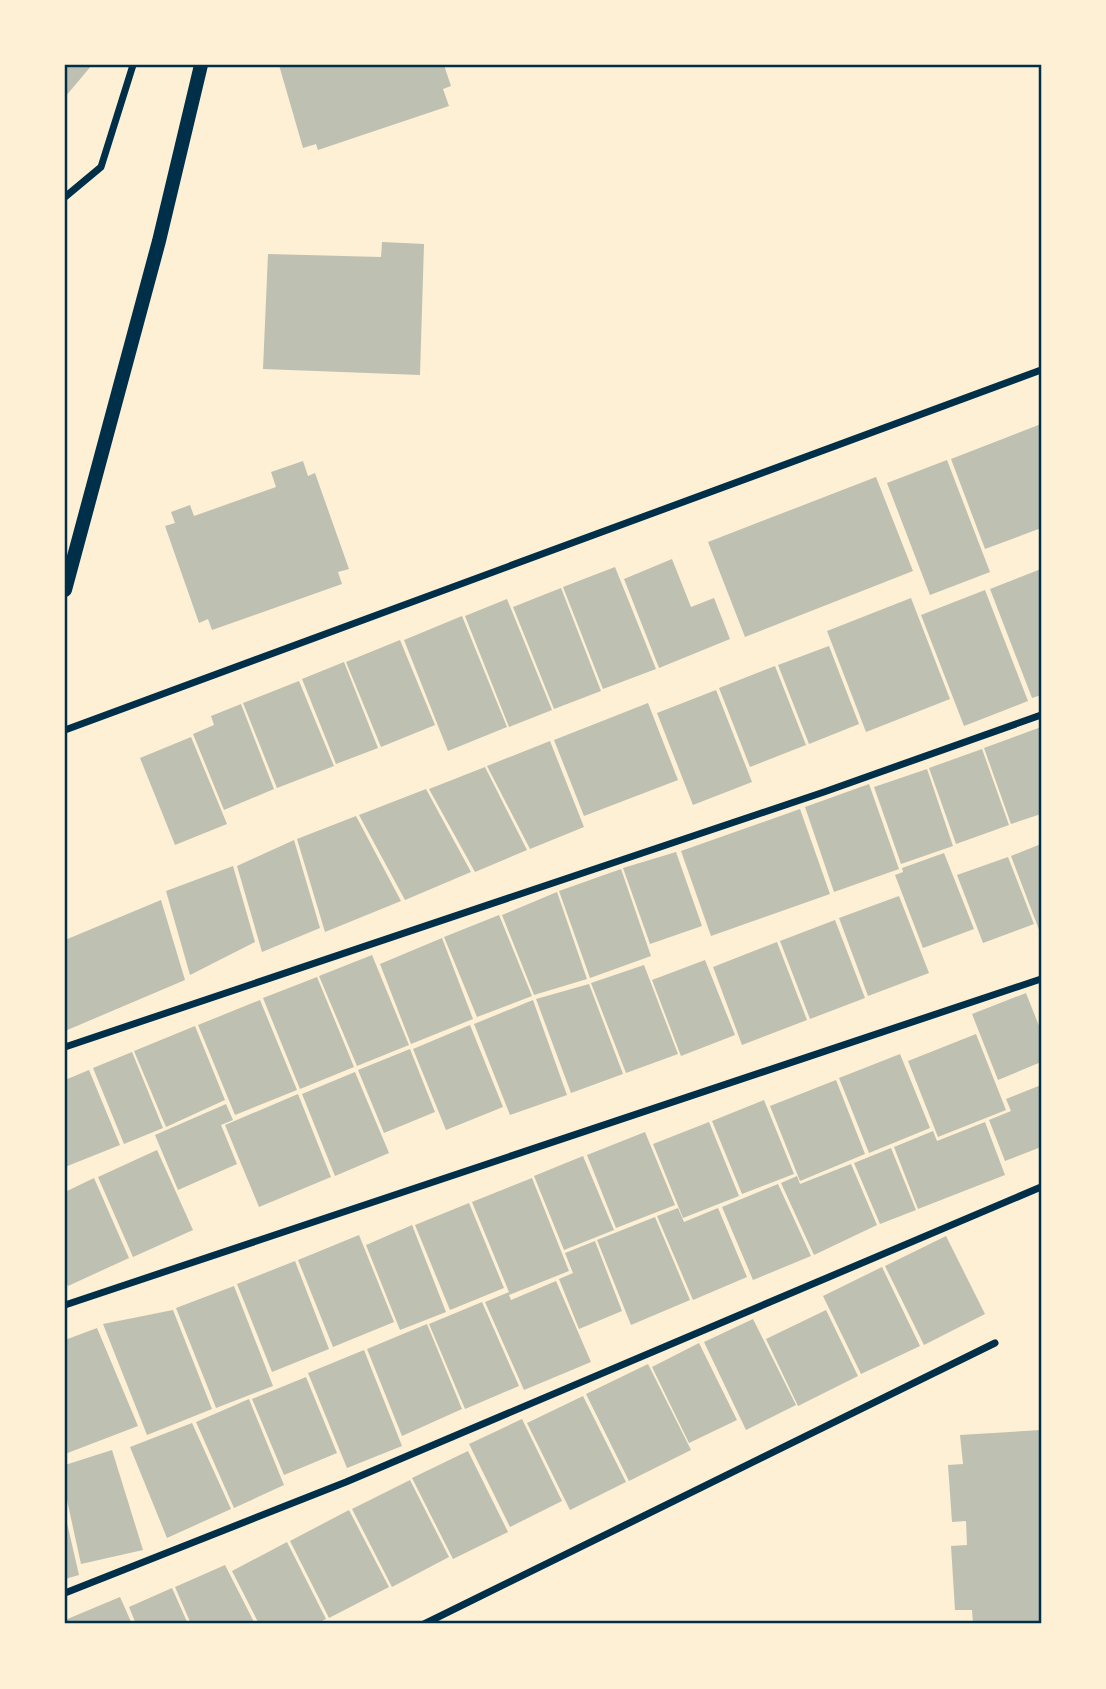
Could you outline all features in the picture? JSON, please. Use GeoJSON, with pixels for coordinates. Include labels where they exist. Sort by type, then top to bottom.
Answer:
{"type":"FeatureCollection","features":[{"type":"Feature","properties":{"kind":"main road"},"geometry":{"type":"LineString","coordinates":[[65,590],[159,241],[201,65]]}},
{"type":"Feature","properties":{"kind":"street"},"geometry":{"type":"LineString","coordinates":[[65,197],[101,167],[133,65]]}},
{"type":"Feature","properties":{"kind":"street"},"geometry":{"type":"LineString","coordinates":[[65,730],[1041,370]]}},
{"type":"Feature","properties":{"kind":"street"},"geometry":{"type":"LineString","coordinates":[[65,1047],[798,801],[1041,715]]}},
{"type":"Feature","properties":{"kind":"street"},"geometry":{"type":"LineString","coordinates":[[65,1305],[1041,979]]}},
{"type":"Feature","properties":{"kind":"street"},"geometry":{"type":"LineString","coordinates":[[65,1593],[346,1482],[1041,1187]]}},
{"type":"Feature","properties":{"kind":"street"},"geometry":{"type":"LineString","coordinates":[[424,1624],[995,1343]]}},
{"type":"Feature","properties":{"kind":"building"},"geometry":{"type":"Polygon","coordinates":[[[65,65],[92,65],[65,97],[65,65]]]}},
{"type":"Feature","properties":{"kind":"building"},"geometry":{"type":"Polygon","coordinates":[[[279,65],[444,65],[451,86],[443,89],[449,106],[318,150],[316,144],[303,148],[279,65]]]}},
{"type":"Feature","properties":{"kind":"building"},"geometry":{"type":"Polygon","coordinates":[[[382,242],[424,244],[420,375],[263,369],[268,254],[381,257],[382,242]]]}},
{"type":"Feature","properties":{"kind":"building"},"geometry":{"type":"Polygon","coordinates":[[[1041,424],[1041,528],[985,549],[951,459],[1041,424]]]}},
{"type":"Feature","properties":{"kind":"building"},"geometry":{"type":"Polygon","coordinates":[[[947,460],[990,572],[930,595],[887,483],[947,460]]]}},
{"type":"Feature","properties":{"kind":"building"},"geometry":{"type":"Polygon","coordinates":[[[303,461],[308,476],[315,473],[349,569],[338,572],[342,584],[212,630],[208,619],[199,623],[165,526],[175,523],[171,512],[190,505],[194,516],[276,487],[271,472],[303,461]]]}},
{"type":"Feature","properties":{"kind":"building"},"geometry":{"type":"Polygon","coordinates":[[[876,477],[913,571],[745,637],[708,542],[876,477]]]}},
{"type":"Feature","properties":{"kind":"building"},"geometry":{"type":"Polygon","coordinates":[[[672,559],[691,607],[714,598],[730,639],[659,668],[624,579],[672,559]]]}},
{"type":"Feature","properties":{"kind":"building"},"geometry":{"type":"Polygon","coordinates":[[[615,567],[656,669],[603,689],[563,587],[615,567]]]}},
{"type":"Feature","properties":{"kind":"building"},"geometry":{"type":"Polygon","coordinates":[[[1041,569],[1041,695],[1032,698],[990,589],[1041,569]]]}},
{"type":"Feature","properties":{"kind":"building"},"geometry":{"type":"Polygon","coordinates":[[[561,588],[601,691],[554,709],[513,607],[561,588]]]}},
{"type":"Feature","properties":{"kind":"building"},"geometry":{"type":"Polygon","coordinates":[[[985,590],[1028,701],[964,726],[921,615],[985,590]]]}},
{"type":"Feature","properties":{"kind":"building"},"geometry":{"type":"Polygon","coordinates":[[[911,598],[950,699],[866,732],[827,631],[911,598]]]}},
{"type":"Feature","properties":{"kind":"building"},"geometry":{"type":"Polygon","coordinates":[[[507,599],[552,710],[509,727],[465,616],[507,599]]]}},
{"type":"Feature","properties":{"kind":"building"},"geometry":{"type":"Polygon","coordinates":[[[462,616],[507,727],[448,751],[404,640],[462,616]]]}},
{"type":"Feature","properties":{"kind":"building"},"geometry":{"type":"Polygon","coordinates":[[[400,640],[435,725],[381,747],[346,662],[400,640]]]}},
{"type":"Feature","properties":{"kind":"building"},"geometry":{"type":"Polygon","coordinates":[[[829,646],[859,724],[809,744],[778,665],[829,646]]]}},
{"type":"Feature","properties":{"kind":"building"},"geometry":{"type":"Polygon","coordinates":[[[344,662],[378,748],[336,764],[302,679],[344,662]]]}},
{"type":"Feature","properties":{"kind":"building"},"geometry":{"type":"Polygon","coordinates":[[[775,666],[806,745],[750,767],[719,688],[775,666]]]}},
{"type":"Feature","properties":{"kind":"building"},"geometry":{"type":"Polygon","coordinates":[[[299,681],[334,766],[277,788],[243,703],[299,681]]]}},
{"type":"Feature","properties":{"kind":"building"},"geometry":{"type":"Polygon","coordinates":[[[716,690],[752,782],[693,805],[657,713],[716,690]]]}},
{"type":"Feature","properties":{"kind":"building"},"geometry":{"type":"Polygon","coordinates":[[[648,703],[678,780],[584,816],[554,740],[648,703]]]}},
{"type":"Feature","properties":{"kind":"building"},"geometry":{"type":"Polygon","coordinates":[[[241,704],[274,789],[224,810],[193,734],[214,725],[211,716],[241,704]]]}},
{"type":"Feature","properties":{"kind":"building"},"geometry":{"type":"Polygon","coordinates":[[[1041,727],[1041,814],[1011,824],[984,748],[1041,727]]]}},
{"type":"Feature","properties":{"kind":"building"},"geometry":{"type":"Polygon","coordinates":[[[191,737],[227,824],[175,845],[140,758],[191,737]]]}},
{"type":"Feature","properties":{"kind":"building"},"geometry":{"type":"Polygon","coordinates":[[[550,741],[584,827],[530,849],[487,766],[550,741]]]}},
{"type":"Feature","properties":{"kind":"building"},"geometry":{"type":"Polygon","coordinates":[[[982,749],[1009,825],[956,844],[929,768],[982,749]]]}},
{"type":"Feature","properties":{"kind":"building"},"geometry":{"type":"Polygon","coordinates":[[[485,767],[527,850],[475,872],[429,789],[485,767]]]}},
{"type":"Feature","properties":{"kind":"building"},"geometry":{"type":"Polygon","coordinates":[[[927,769],[953,846],[901,864],[874,787],[927,769]]]}},
{"type":"Feature","properties":{"kind":"building"},"geometry":{"type":"Polygon","coordinates":[[[869,784],[899,869],[834,892],[805,807],[869,784]]]}},
{"type":"Feature","properties":{"kind":"building"},"geometry":{"type":"Polygon","coordinates":[[[426,789],[471,872],[405,900],[359,815],[426,789]]]}},
{"type":"Feature","properties":{"kind":"building"},"geometry":{"type":"Polygon","coordinates":[[[800,809],[830,894],[711,936],[681,851],[800,809]]]}},
{"type":"Feature","properties":{"kind":"building"},"geometry":{"type":"Polygon","coordinates":[[[356,816],[401,901],[325,932],[297,839],[356,816]]]}},
{"type":"Feature","properties":{"kind":"building"},"geometry":{"type":"Polygon","coordinates":[[[294,840],[320,928],[262,952],[237,866],[294,840]]]}},
{"type":"Feature","properties":{"kind":"building"},"geometry":{"type":"Polygon","coordinates":[[[1041,844],[1041,935],[1011,856],[1041,844]]]}},
{"type":"Feature","properties":{"kind":"building"},"geometry":{"type":"Polygon","coordinates":[[[676,852],[702,926],[650,944],[623,868],[676,852]]]}},
{"type":"Feature","properties":{"kind":"building"},"geometry":{"type":"Polygon","coordinates":[[[944,853],[974,929],[923,948],[895,875],[903,872],[902,868],[944,853]]]}},
{"type":"Feature","properties":{"kind":"building"},"geometry":{"type":"Polygon","coordinates":[[[1008,857],[1034,924],[983,943],[957,875],[1008,857]]]}},
{"type":"Feature","properties":{"kind":"building"},"geometry":{"type":"Polygon","coordinates":[[[233,866],[255,942],[190,975],[166,891],[233,866]]]}},
{"type":"Feature","properties":{"kind":"building"},"geometry":{"type":"Polygon","coordinates":[[[621,869],[651,956],[590,978],[559,891],[621,869]]]}},
{"type":"Feature","properties":{"kind":"building"},"geometry":{"type":"Polygon","coordinates":[[[557,892],[587,979],[534,995],[502,915],[557,892]]]}},
{"type":"Feature","properties":{"kind":"building"},"geometry":{"type":"Polygon","coordinates":[[[899,896],[929,973],[868,996],[839,918],[899,896]]]}},
{"type":"Feature","properties":{"kind":"building"},"geometry":{"type":"Polygon","coordinates":[[[161,900],[185,980],[65,1031],[65,940],[161,900]]]}},
{"type":"Feature","properties":{"kind":"building"},"geometry":{"type":"Polygon","coordinates":[[[499,915],[532,996],[477,1017],[444,937],[499,915]]]}},
{"type":"Feature","properties":{"kind":"building"},"geometry":{"type":"Polygon","coordinates":[[[835,920],[865,998],[810,1019],[780,941],[835,920]]]}},
{"type":"Feature","properties":{"kind":"building"},"geometry":{"type":"Polygon","coordinates":[[[442,938],[473,1019],[411,1044],[380,964],[442,938]]]}},
{"type":"Feature","properties":{"kind":"building"},"geometry":{"type":"Polygon","coordinates":[[[777,942],[807,1020],[742,1045],[713,967],[777,942]]]}},
{"type":"Feature","properties":{"kind":"building"},"geometry":{"type":"Polygon","coordinates":[[[372,955],[409,1045],[357,1066],[319,976],[372,955]]]}},
{"type":"Feature","properties":{"kind":"building"},"geometry":{"type":"Polygon","coordinates":[[[705,960],[735,1035],[681,1056],[652,980],[705,960]]]}},
{"type":"Feature","properties":{"kind":"building"},"geometry":{"type":"Polygon","coordinates":[[[644,965],[678,1054],[626,1073],[591,983],[644,965]]]}},
{"type":"Feature","properties":{"kind":"building"},"geometry":{"type":"Polygon","coordinates":[[[317,977],[354,1067],[300,1089],[263,998],[317,977]]]}},
{"type":"Feature","properties":{"kind":"building"},"geometry":{"type":"Polygon","coordinates":[[[589,984],[623,1074],[571,1093],[536,999],[589,984]]]}},
{"type":"Feature","properties":{"kind":"building"},"geometry":{"type":"Polygon","coordinates":[[[1026,993],[1041,1031],[1041,1062],[998,1080],[972,1014],[1026,993]]]}},
{"type":"Feature","properties":{"kind":"building"},"geometry":{"type":"Polygon","coordinates":[[[260,1000],[297,1090],[235,1115],[198,1025],[260,1000]]]}},
{"type":"Feature","properties":{"kind":"building"},"geometry":{"type":"Polygon","coordinates":[[[533,1000],[567,1095],[510,1115],[474,1024],[533,1000]]]}},
{"type":"Feature","properties":{"kind":"building"},"geometry":{"type":"Polygon","coordinates":[[[470,1025],[503,1107],[446,1130],[413,1049],[470,1025]]]}},
{"type":"Feature","properties":{"kind":"building"},"geometry":{"type":"Polygon","coordinates":[[[195,1026],[225,1100],[166,1127],[134,1051],[195,1026]]]}},
{"type":"Feature","properties":{"kind":"building"},"geometry":{"type":"Polygon","coordinates":[[[976,1034],[1006,1110],[938,1137],[908,1061],[976,1034]]]}},
{"type":"Feature","properties":{"kind":"building"},"geometry":{"type":"Polygon","coordinates":[[[410,1049],[435,1112],[384,1133],[358,1070],[410,1049]]]}},
{"type":"Feature","properties":{"kind":"building"},"geometry":{"type":"Polygon","coordinates":[[[132,1052],[163,1128],[124,1144],[93,1068],[132,1052]]]}},
{"type":"Feature","properties":{"kind":"building"},"geometry":{"type":"Polygon","coordinates":[[[900,1054],[930,1128],[869,1153],[839,1078],[900,1054]]]}},
{"type":"Feature","properties":{"kind":"building"},"geometry":{"type":"Polygon","coordinates":[[[89,1070],[120,1145],[65,1167],[65,1080],[89,1070]]]}},
{"type":"Feature","properties":{"kind":"building"},"geometry":{"type":"Polygon","coordinates":[[[355,1072],[389,1153],[335,1176],[302,1094],[355,1072]]]}},
{"type":"Feature","properties":{"kind":"building"},"geometry":{"type":"Polygon","coordinates":[[[836,1080],[865,1154],[800,1181],[770,1106],[836,1080]]]}},
{"type":"Feature","properties":{"kind":"building"},"geometry":{"type":"Polygon","coordinates":[[[1041,1085],[1041,1147],[1005,1161],[989,1120],[1011,1111],[1006,1099],[1041,1085]]]}},
{"type":"Feature","properties":{"kind":"building"},"geometry":{"type":"Polygon","coordinates":[[[298,1094],[331,1177],[259,1207],[225,1125],[298,1094]]]}},
{"type":"Feature","properties":{"kind":"building"},"geometry":{"type":"Polygon","coordinates":[[[764,1100],[794,1174],[742,1194],[712,1121],[764,1100]]]}},
{"type":"Feature","properties":{"kind":"building"},"geometry":{"type":"Polygon","coordinates":[[[226,1104],[233,1120],[221,1125],[237,1164],[178,1190],[155,1135],[226,1104]]]}},
{"type":"Feature","properties":{"kind":"building"},"geometry":{"type":"Polygon","coordinates":[[[709,1122],[739,1196],[683,1218],[653,1144],[709,1122]]]}},
{"type":"Feature","properties":{"kind":"building"},"geometry":{"type":"Polygon","coordinates":[[[985,1122],[1005,1175],[918,1209],[894,1147],[933,1131],[937,1141],[985,1122]]]}},
{"type":"Feature","properties":{"kind":"building"},"geometry":{"type":"Polygon","coordinates":[[[645,1132],[675,1205],[616,1228],[587,1155],[645,1132]]]}},
{"type":"Feature","properties":{"kind":"building"},"geometry":{"type":"Polygon","coordinates":[[[891,1148],[916,1210],[880,1224],[854,1163],[891,1148]]]}},
{"type":"Feature","properties":{"kind":"building"},"geometry":{"type":"Polygon","coordinates":[[[157,1150],[193,1230],[133,1257],[98,1177],[157,1150]]]}},
{"type":"Feature","properties":{"kind":"building"},"geometry":{"type":"Polygon","coordinates":[[[583,1156],[614,1230],[564,1250],[534,1176],[583,1156]]]}},
{"type":"Feature","properties":{"kind":"building"},"geometry":{"type":"Polygon","coordinates":[[[851,1164],[877,1225],[814,1255],[781,1183],[797,1176],[800,1184],[851,1164]]]}},
{"type":"Feature","properties":{"kind":"building"},"geometry":{"type":"Polygon","coordinates":[[[94,1178],[129,1258],[68,1286],[65,1279],[65,1192],[94,1178]]]}},
{"type":"Feature","properties":{"kind":"building"},"geometry":{"type":"Polygon","coordinates":[[[532,1178],[569,1271],[509,1295],[511,1300],[556,1281],[591,1362],[524,1390],[485,1302],[509,1292],[472,1202],[532,1178]]]}},
{"type":"Feature","properties":{"kind":"building"},"geometry":{"type":"Polygon","coordinates":[[[778,1184],[811,1256],[753,1280],[722,1207],[778,1184]]]}},
{"type":"Feature","properties":{"kind":"building"},"geometry":{"type":"Polygon","coordinates":[[[469,1203],[504,1288],[450,1310],[415,1225],[469,1203]]]}},
{"type":"Feature","properties":{"kind":"building"},"geometry":{"type":"Polygon","coordinates":[[[678,1208],[684,1222],[718,1208],[747,1277],[693,1300],[657,1216],[678,1208]]]}},
{"type":"Feature","properties":{"kind":"building"},"geometry":{"type":"Polygon","coordinates":[[[655,1217],[690,1300],[631,1325],[597,1240],[655,1217]]]}},
{"type":"Feature","properties":{"kind":"building"},"geometry":{"type":"Polygon","coordinates":[[[412,1225],[446,1312],[400,1330],[366,1245],[412,1225]]]}},
{"type":"Feature","properties":{"kind":"building"},"geometry":{"type":"Polygon","coordinates":[[[359,1235],[394,1322],[333,1347],[298,1260],[359,1235]]]}},
{"type":"Feature","properties":{"kind":"building"},"geometry":{"type":"Polygon","coordinates":[[[946,1236],[985,1314],[924,1345],[885,1266],[946,1236]]]}},
{"type":"Feature","properties":{"kind":"building"},"geometry":{"type":"Polygon","coordinates":[[[595,1241],[622,1311],[579,1329],[559,1279],[573,1273],[565,1253],[595,1241]]]}},
{"type":"Feature","properties":{"kind":"building"},"geometry":{"type":"Polygon","coordinates":[[[295,1261],[329,1349],[272,1372],[237,1284],[295,1261]]]}},
{"type":"Feature","properties":{"kind":"building"},"geometry":{"type":"Polygon","coordinates":[[[882,1267],[920,1346],[861,1374],[823,1296],[882,1267]]]}},
{"type":"Feature","properties":{"kind":"building"},"geometry":{"type":"Polygon","coordinates":[[[234,1286],[273,1386],[216,1408],[176,1308],[234,1286]]]}},
{"type":"Feature","properties":{"kind":"building"},"geometry":{"type":"Polygon","coordinates":[[[482,1302],[519,1386],[465,1409],[429,1324],[482,1302]]]}},
{"type":"Feature","properties":{"kind":"building"},"geometry":{"type":"Polygon","coordinates":[[[173,1310],[212,1409],[147,1435],[103,1324],[173,1310]]]}},
{"type":"Feature","properties":{"kind":"building"},"geometry":{"type":"Polygon","coordinates":[[[826,1310],[858,1376],[798,1406],[766,1339],[826,1310]]]}},
{"type":"Feature","properties":{"kind":"building"},"geometry":{"type":"Polygon","coordinates":[[[753,1319],[796,1405],[746,1430],[704,1342],[753,1319]]]}},
{"type":"Feature","properties":{"kind":"building"},"geometry":{"type":"Polygon","coordinates":[[[427,1324],[462,1409],[402,1436],[367,1349],[427,1324]]]}},
{"type":"Feature","properties":{"kind":"building"},"geometry":{"type":"Polygon","coordinates":[[[97,1328],[138,1426],[65,1454],[65,1340],[97,1328]]]}},
{"type":"Feature","properties":{"kind":"building"},"geometry":{"type":"Polygon","coordinates":[[[699,1343],[737,1420],[689,1443],[652,1367],[699,1343]]]}},
{"type":"Feature","properties":{"kind":"building"},"geometry":{"type":"Polygon","coordinates":[[[364,1350],[402,1446],[347,1468],[308,1373],[364,1350]]]}},
{"type":"Feature","properties":{"kind":"building"},"geometry":{"type":"Polygon","coordinates":[[[648,1364],[691,1450],[629,1481],[586,1394],[648,1364]]]}},
{"type":"Feature","properties":{"kind":"building"},"geometry":{"type":"Polygon","coordinates":[[[306,1377],[337,1453],[284,1475],[252,1399],[306,1377]]]}},
{"type":"Feature","properties":{"kind":"building"},"geometry":{"type":"Polygon","coordinates":[[[583,1396],[626,1482],[570,1510],[527,1423],[583,1396]]]}},
{"type":"Feature","properties":{"kind":"building"},"geometry":{"type":"Polygon","coordinates":[[[249,1399],[284,1485],[234,1508],[196,1422],[249,1399]]]}},
{"type":"Feature","properties":{"kind":"building"},"geometry":{"type":"Polygon","coordinates":[[[522,1419],[562,1501],[510,1527],[469,1444],[522,1419]]]}},
{"type":"Feature","properties":{"kind":"building"},"geometry":{"type":"Polygon","coordinates":[[[192,1423],[231,1509],[167,1538],[130,1447],[192,1423]]]}},
{"type":"Feature","properties":{"kind":"building"},"geometry":{"type":"Polygon","coordinates":[[[1041,1430],[1041,1624],[973,1624],[972,1610],[955,1610],[951,1546],[967,1545],[966,1521],[952,1522],[948,1465],[963,1464],[960,1435],[1041,1430]]]}},
{"type":"Feature","properties":{"kind":"building"},"geometry":{"type":"Polygon","coordinates":[[[112,1450],[143,1550],[81,1564],[65,1491],[65,1465],[112,1450]]]}},
{"type":"Feature","properties":{"kind":"building"},"geometry":{"type":"Polygon","coordinates":[[[468,1451],[508,1532],[453,1559],[412,1478],[468,1451]]]}},
{"type":"Feature","properties":{"kind":"building"},"geometry":{"type":"Polygon","coordinates":[[[410,1480],[449,1557],[392,1587],[352,1509],[410,1480]]]}},
{"type":"Feature","properties":{"kind":"building"},"geometry":{"type":"Polygon","coordinates":[[[349,1510],[389,1587],[329,1618],[290,1541],[349,1510]]]}},
{"type":"Feature","properties":{"kind":"building"},"geometry":{"type":"Polygon","coordinates":[[[65,1514],[79,1575],[65,1579],[65,1514]]]}},
{"type":"Feature","properties":{"kind":"building"},"geometry":{"type":"Polygon","coordinates":[[[287,1542],[326,1619],[316,1624],[259,1624],[232,1571],[287,1542]]]}},
{"type":"Feature","properties":{"kind":"building"},"geometry":{"type":"Polygon","coordinates":[[[225,1565],[255,1624],[191,1624],[175,1587],[225,1565]]]}},
{"type":"Feature","properties":{"kind":"building"},"geometry":{"type":"Polygon","coordinates":[[[172,1588],[188,1624],[136,1624],[129,1607],[172,1588]]]}},
{"type":"Feature","properties":{"kind":"building"},"geometry":{"type":"Polygon","coordinates":[[[120,1597],[132,1624],[65,1624],[65,1620],[120,1597]]]}}]}
